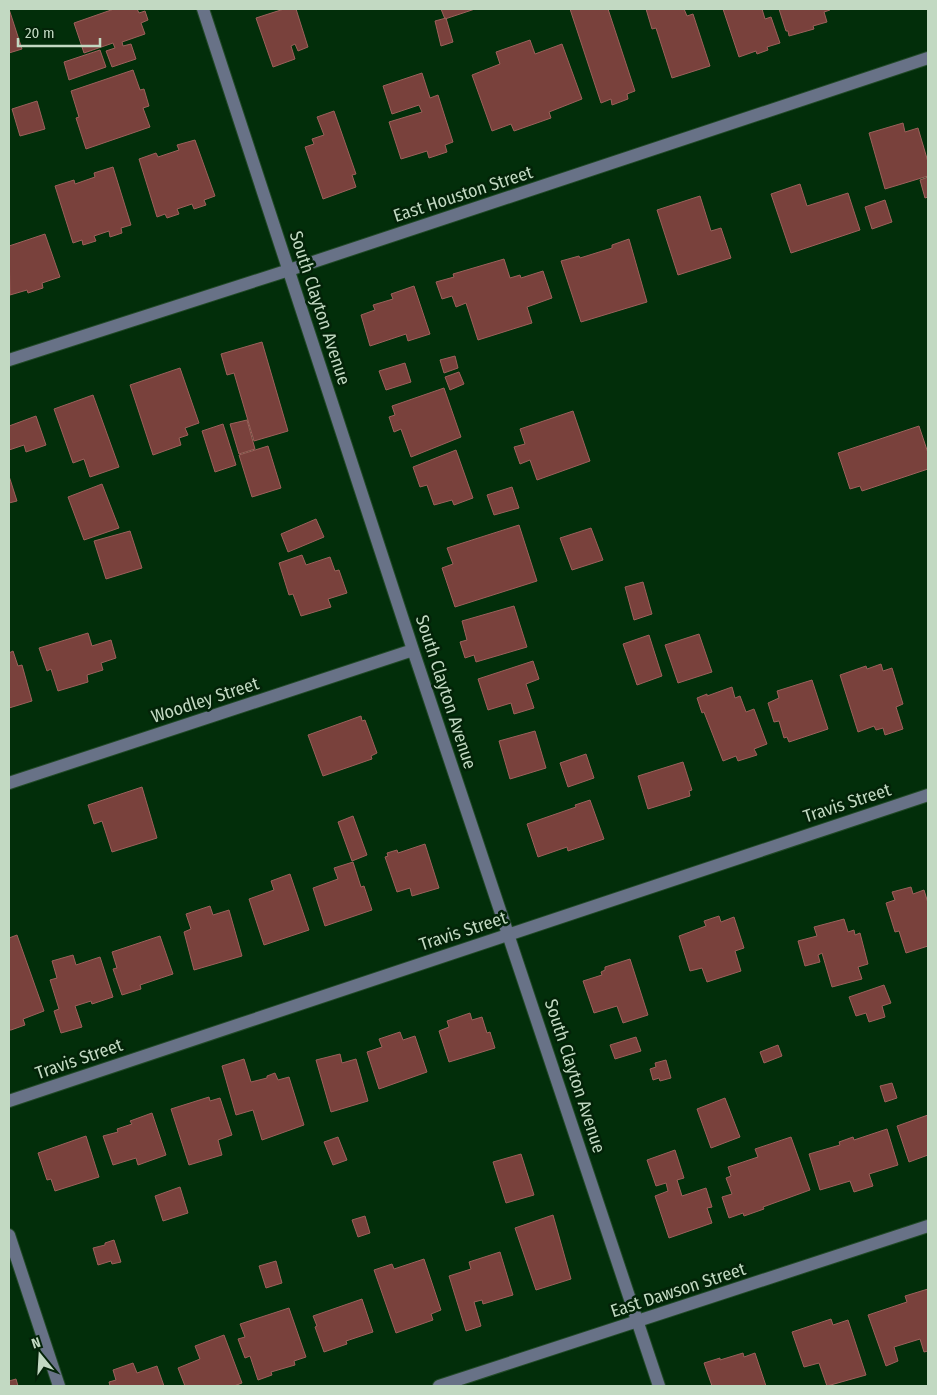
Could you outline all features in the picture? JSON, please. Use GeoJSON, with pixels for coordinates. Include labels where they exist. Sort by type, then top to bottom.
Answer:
{"type":"FeatureCollection","features":[{"type":"Feature","properties":{"kind":"street","name":"South Clayton Avenue"},"geometry":{"type":"LineString","coordinates":[[203,9],[413,650],[659,1386]]}},
{"type":"Feature","properties":{"kind":"street","name":"East Houston Street"},"geometry":{"type":"LineString","coordinates":[[9,360],[289,270],[928,58]]}},
{"type":"Feature","properties":{"kind":"street","name":"Woodley Street"},"geometry":{"type":"LineString","coordinates":[[9,783],[413,650]]}},
{"type":"Feature","properties":{"kind":"street","name":"Travis Street"},"geometry":{"type":"LineString","coordinates":[[9,1101],[928,794]]}},
{"type":"Feature","properties":{"kind":"street","name":"East Dawson Street"},"geometry":{"type":"LineString","coordinates":[[438,1386],[928,1226]]}},
{"type":"Feature","properties":{"kind":"street"},"geometry":{"type":"LineString","coordinates":[[9,1235],[58,1386]]}},
{"type":"Feature","properties":{"kind":"building"},"geometry":{"type":"Polygon","coordinates":[[[9,9],[22,49],[9,53],[9,9]]]}},
{"type":"Feature","properties":{"kind":"building"},"geometry":{"type":"Polygon","coordinates":[[[114,9],[137,9],[139,13],[145,11],[148,20],[141,23],[145,34],[122,42],[123,46],[131,44],[136,59],[112,67],[106,51],[115,48],[113,43],[84,53],[74,23],[114,9]]]}},
{"type":"Feature","properties":{"kind":"building"},"geometry":{"type":"Polygon","coordinates":[[[284,9],[296,9],[308,47],[298,51],[295,44],[291,46],[295,59],[273,67],[256,18],[284,9]]]}},
{"type":"Feature","properties":{"kind":"building"},"geometry":{"type":"Polygon","coordinates":[[[441,9],[475,9],[445,19],[441,9]]]}},
{"type":"Feature","properties":{"kind":"building"},"geometry":{"type":"Polygon","coordinates":[[[570,9],[608,9],[635,91],[627,94],[628,99],[612,105],[611,99],[601,103],[570,9]]]}},
{"type":"Feature","properties":{"kind":"building"},"geometry":{"type":"Polygon","coordinates":[[[646,9],[684,9],[687,16],[693,14],[710,66],[672,78],[656,28],[652,29],[646,9]]]}},
{"type":"Feature","properties":{"kind":"building"},"geometry":{"type":"Polygon","coordinates":[[[723,9],[762,9],[765,19],[771,17],[780,43],[767,47],[768,50],[757,54],[756,51],[739,57],[723,9]]]}},
{"type":"Feature","properties":{"kind":"building"},"geometry":{"type":"Polygon","coordinates":[[[779,9],[830,10],[824,12],[827,22],[813,26],[814,29],[789,36],[779,9]]]}},
{"type":"Feature","properties":{"kind":"building"},"geometry":{"type":"Polygon","coordinates":[[[446,18],[453,42],[441,46],[435,21],[446,18]]]}},
{"type":"Feature","properties":{"kind":"building"},"geometry":{"type":"Polygon","coordinates":[[[530,40],[535,54],[562,44],[582,99],[549,112],[551,118],[514,131],[511,124],[492,131],[472,75],[500,64],[496,52],[530,40]]]}},
{"type":"Feature","properties":{"kind":"building"},"geometry":{"type":"Polygon","coordinates":[[[100,50],[106,67],[69,80],[64,62],[100,50]]]}},
{"type":"Feature","properties":{"kind":"building"},"geometry":{"type":"Polygon","coordinates":[[[133,70],[140,90],[144,89],[149,106],[143,108],[150,127],[86,149],[76,118],[79,117],[71,91],[133,70]]]}},
{"type":"Feature","properties":{"kind":"building"},"geometry":{"type":"Polygon","coordinates":[[[422,73],[430,98],[438,95],[453,142],[445,145],[447,152],[429,158],[427,151],[401,159],[389,122],[422,112],[419,105],[392,114],[383,86],[422,73]]]}},
{"type":"Feature","properties":{"kind":"building"},"geometry":{"type":"Polygon","coordinates":[[[37,101],[45,129],[20,136],[12,109],[37,101]]]}},
{"type":"Feature","properties":{"kind":"building"},"geometry":{"type":"Polygon","coordinates":[[[334,111],[356,174],[352,175],[356,187],[323,199],[305,147],[314,144],[312,139],[324,135],[317,117],[334,111]]]}},
{"type":"Feature","properties":{"kind":"building"},"geometry":{"type":"Polygon","coordinates":[[[903,123],[905,132],[918,128],[928,162],[928,176],[885,189],[869,133],[903,123]]]}},
{"type":"Feature","properties":{"kind":"building"},"geometry":{"type":"Polygon","coordinates":[[[195,140],[215,196],[204,200],[206,205],[194,209],[192,204],[177,209],[179,214],[167,218],[165,214],[157,217],[139,159],[156,153],[158,157],[179,150],[177,145],[195,140]]]}},
{"type":"Feature","properties":{"kind":"building"},"geometry":{"type":"Polygon","coordinates":[[[113,167],[131,225],[121,228],[122,233],[110,237],[109,231],[94,236],[96,241],[83,245],[82,240],[73,243],[55,186],[74,180],[75,184],[95,177],[94,173],[113,167]]]}},
{"type":"Feature","properties":{"kind":"building"},"geometry":{"type":"Polygon","coordinates":[[[928,177],[928,197],[925,198],[920,180],[928,177]]]}},
{"type":"Feature","properties":{"kind":"building"},"geometry":{"type":"Polygon","coordinates":[[[800,184],[807,206],[848,193],[860,230],[791,253],[771,194],[800,184]]]}},
{"type":"Feature","properties":{"kind":"building"},"geometry":{"type":"Polygon","coordinates":[[[700,196],[711,231],[721,228],[731,258],[678,275],[657,210],[700,196]]]}},
{"type":"Feature","properties":{"kind":"building"},"geometry":{"type":"Polygon","coordinates":[[[885,200],[892,222],[872,229],[865,207],[885,200]]]}},
{"type":"Feature","properties":{"kind":"building"},"geometry":{"type":"Polygon","coordinates":[[[45,234],[60,277],[42,283],[43,288],[28,293],[27,290],[10,295],[9,246],[45,234]]]}},
{"type":"Feature","properties":{"kind":"building"},"geometry":{"type":"Polygon","coordinates":[[[629,239],[647,302],[581,322],[561,261],[579,256],[580,258],[612,248],[612,245],[629,239]]]}},
{"type":"Feature","properties":{"kind":"building"},"geometry":{"type":"Polygon","coordinates":[[[504,259],[510,278],[520,275],[521,278],[543,271],[552,298],[527,307],[532,323],[478,340],[466,303],[456,307],[452,296],[442,299],[436,282],[454,277],[453,274],[504,259]]]}},
{"type":"Feature","properties":{"kind":"building"},"geometry":{"type":"Polygon","coordinates":[[[414,286],[430,334],[408,341],[406,334],[370,346],[361,315],[375,310],[373,305],[393,299],[391,294],[414,286]]]}},
{"type":"Feature","properties":{"kind":"building"},"geometry":{"type":"Polygon","coordinates":[[[262,342],[288,431],[254,441],[234,373],[227,375],[221,354],[262,342]]]}},
{"type":"Feature","properties":{"kind":"building"},"geometry":{"type":"Polygon","coordinates":[[[455,356],[458,368],[444,373],[440,360],[455,356]]]}},
{"type":"Feature","properties":{"kind":"building"},"geometry":{"type":"Polygon","coordinates":[[[405,363],[411,382],[386,390],[379,371],[405,363]]]}},
{"type":"Feature","properties":{"kind":"building"},"geometry":{"type":"Polygon","coordinates":[[[180,368],[199,423],[185,428],[188,435],[179,438],[181,445],[153,455],[130,385],[180,368]]]}},
{"type":"Feature","properties":{"kind":"building"},"geometry":{"type":"Polygon","coordinates":[[[459,372],[464,384],[450,390],[445,377],[459,372]]]}},
{"type":"Feature","properties":{"kind":"building"},"geometry":{"type":"Polygon","coordinates":[[[444,388],[461,437],[411,457],[401,429],[394,432],[389,417],[395,415],[392,406],[444,388]]]}},
{"type":"Feature","properties":{"kind":"building"},"geometry":{"type":"Polygon","coordinates":[[[93,395],[119,467],[90,477],[84,459],[73,463],[54,409],[93,395]]]}},
{"type":"Feature","properties":{"kind":"building"},"geometry":{"type":"Polygon","coordinates":[[[573,411],[590,461],[537,480],[530,460],[520,464],[514,447],[525,444],[520,429],[573,411]]]}},
{"type":"Feature","properties":{"kind":"building"},"geometry":{"type":"Polygon","coordinates":[[[36,416],[46,445],[26,452],[24,445],[9,450],[9,426],[36,416]]]}},
{"type":"Feature","properties":{"kind":"building"},"geometry":{"type":"Polygon","coordinates":[[[247,420],[255,449],[239,454],[230,424],[247,420]]]}},
{"type":"Feature","properties":{"kind":"building"},"geometry":{"type":"Polygon","coordinates":[[[223,424],[236,465],[215,472],[202,431],[223,424]]]}},
{"type":"Feature","properties":{"kind":"building"},"geometry":{"type":"Polygon","coordinates":[[[919,426],[928,453],[928,469],[862,491],[860,486],[850,489],[838,453],[919,426]]]}},
{"type":"Feature","properties":{"kind":"building"},"geometry":{"type":"Polygon","coordinates":[[[268,446],[281,488],[252,497],[239,455],[268,446]]]}},
{"type":"Feature","properties":{"kind":"building"},"geometry":{"type":"Polygon","coordinates":[[[456,450],[473,498],[454,505],[452,500],[434,505],[427,485],[420,487],[413,467],[456,450]]]}},
{"type":"Feature","properties":{"kind":"building"},"geometry":{"type":"Polygon","coordinates":[[[9,476],[17,501],[9,503],[9,476]]]}},
{"type":"Feature","properties":{"kind":"building"},"geometry":{"type":"Polygon","coordinates":[[[102,484],[119,528],[84,540],[68,497],[102,484]]]}},
{"type":"Feature","properties":{"kind":"building"},"geometry":{"type":"Polygon","coordinates":[[[512,487],[519,508],[494,515],[487,495],[512,487]]]}},
{"type":"Feature","properties":{"kind":"building"},"geometry":{"type":"Polygon","coordinates":[[[316,519],[324,537],[288,552],[281,534],[316,519]]]}},
{"type":"Feature","properties":{"kind":"building"},"geometry":{"type":"Polygon","coordinates":[[[519,525],[537,581],[455,607],[442,568],[453,564],[447,548],[519,525]]]}},
{"type":"Feature","properties":{"kind":"building"},"geometry":{"type":"Polygon","coordinates":[[[591,528],[603,560],[572,570],[560,538],[591,528]]]}},
{"type":"Feature","properties":{"kind":"building"},"geometry":{"type":"Polygon","coordinates":[[[130,531],[142,568],[106,579],[94,541],[130,531]]]}},
{"type":"Feature","properties":{"kind":"building"},"geometry":{"type":"Polygon","coordinates":[[[302,555],[306,565],[330,557],[335,571],[339,570],[347,593],[328,599],[331,607],[301,616],[293,594],[289,595],[279,563],[302,555]]]}},
{"type":"Feature","properties":{"kind":"building"},"geometry":{"type":"Polygon","coordinates":[[[643,582],[652,614],[634,620],[625,587],[643,582]]]}},
{"type":"Feature","properties":{"kind":"building"},"geometry":{"type":"Polygon","coordinates":[[[514,606],[527,647],[476,662],[474,655],[465,658],[460,642],[467,640],[462,621],[514,606]]]}},
{"type":"Feature","properties":{"kind":"building"},"geometry":{"type":"Polygon","coordinates":[[[88,633],[92,646],[111,640],[116,658],[101,663],[103,670],[87,675],[88,682],[58,691],[51,669],[47,671],[39,648],[88,633]]]}},
{"type":"Feature","properties":{"kind":"building"},"geometry":{"type":"Polygon","coordinates":[[[699,634],[712,672],[678,683],[665,645],[699,634]]]}},
{"type":"Feature","properties":{"kind":"building"},"geometry":{"type":"Polygon","coordinates":[[[649,635],[662,676],[637,685],[623,644],[649,635]]]}},
{"type":"Feature","properties":{"kind":"building"},"geometry":{"type":"Polygon","coordinates":[[[13,651],[18,666],[22,665],[32,701],[9,708],[9,653],[13,651]]]}},
{"type":"Feature","properties":{"kind":"building"},"geometry":{"type":"Polygon","coordinates":[[[533,661],[539,679],[526,684],[534,708],[514,714],[511,703],[488,710],[478,679],[533,661]]]}},
{"type":"Feature","properties":{"kind":"building"},"geometry":{"type":"Polygon","coordinates":[[[881,664],[883,671],[892,668],[903,704],[896,707],[903,729],[885,735],[883,728],[876,730],[874,726],[858,732],[840,675],[866,666],[867,669],[881,664]]]}},
{"type":"Feature","properties":{"kind":"building"},"geometry":{"type":"Polygon","coordinates":[[[812,680],[828,729],[789,742],[787,737],[784,738],[779,721],[774,722],[768,703],[779,698],[777,691],[812,680]]]}},
{"type":"Feature","properties":{"kind":"building"},"geometry":{"type":"Polygon","coordinates":[[[732,687],[735,698],[740,696],[746,712],[754,709],[767,744],[754,749],[757,755],[738,761],[736,756],[723,761],[697,698],[732,687]]]}},
{"type":"Feature","properties":{"kind":"building"},"geometry":{"type":"Polygon","coordinates":[[[361,716],[362,721],[365,720],[377,753],[371,756],[372,759],[323,776],[308,735],[361,716]]]}},
{"type":"Feature","properties":{"kind":"building"},"geometry":{"type":"Polygon","coordinates":[[[535,731],[546,768],[510,779],[499,741],[535,731]]]}},
{"type":"Feature","properties":{"kind":"building"},"geometry":{"type":"Polygon","coordinates":[[[586,754],[594,778],[568,787],[560,763],[586,754]]]}},
{"type":"Feature","properties":{"kind":"building"},"geometry":{"type":"Polygon","coordinates":[[[683,762],[692,790],[689,791],[690,796],[648,809],[638,776],[683,762]]]}},
{"type":"Feature","properties":{"kind":"building"},"geometry":{"type":"Polygon","coordinates":[[[142,787],[157,838],[112,852],[102,821],[94,824],[88,805],[142,787]]]}},
{"type":"Feature","properties":{"kind":"building"},"geometry":{"type":"Polygon","coordinates":[[[590,800],[604,839],[568,851],[567,847],[538,857],[527,824],[576,807],[575,805],[590,800]]]}},
{"type":"Feature","properties":{"kind":"building"},"geometry":{"type":"Polygon","coordinates":[[[353,816],[367,855],[352,861],[338,822],[353,816]]]}},
{"type":"Feature","properties":{"kind":"building"},"geometry":{"type":"Polygon","coordinates":[[[425,844],[439,888],[412,896],[410,888],[397,892],[385,857],[388,856],[387,853],[397,850],[398,853],[425,844]]]}},
{"type":"Feature","properties":{"kind":"building"},"geometry":{"type":"Polygon","coordinates":[[[353,862],[361,887],[364,886],[372,910],[325,926],[313,888],[338,879],[334,868],[353,862]]]}},
{"type":"Feature","properties":{"kind":"building"},"geometry":{"type":"Polygon","coordinates":[[[290,874],[309,930],[264,945],[249,899],[274,890],[271,881],[290,874]]]}},
{"type":"Feature","properties":{"kind":"building"},"geometry":{"type":"Polygon","coordinates":[[[911,887],[913,894],[924,890],[928,903],[928,946],[906,953],[899,931],[895,932],[886,903],[895,900],[892,892],[911,887]]]}},
{"type":"Feature","properties":{"kind":"building"},"geometry":{"type":"Polygon","coordinates":[[[210,906],[213,915],[229,910],[242,956],[194,970],[184,932],[191,929],[186,914],[210,906]]]}},
{"type":"Feature","properties":{"kind":"building"},"geometry":{"type":"Polygon","coordinates":[[[719,916],[721,922],[734,917],[744,948],[735,951],[741,971],[707,982],[702,968],[690,971],[679,936],[706,926],[704,921],[719,916]]]}},
{"type":"Feature","properties":{"kind":"building"},"geometry":{"type":"Polygon","coordinates":[[[844,919],[848,932],[854,930],[855,935],[860,933],[868,964],[858,967],[862,979],[832,987],[822,953],[818,955],[820,962],[805,966],[798,941],[817,936],[814,927],[844,919]]]}},
{"type":"Feature","properties":{"kind":"building"},"geometry":{"type":"Polygon","coordinates":[[[17,935],[44,1011],[23,1019],[25,1025],[9,1030],[9,938],[17,935]]]}},
{"type":"Feature","properties":{"kind":"building"},"geometry":{"type":"Polygon","coordinates":[[[160,936],[173,974],[140,985],[141,989],[122,995],[113,969],[117,968],[112,952],[160,936]]]}},
{"type":"Feature","properties":{"kind":"building"},"geometry":{"type":"Polygon","coordinates":[[[73,955],[76,965],[100,957],[113,997],[92,1004],[91,1001],[75,1006],[82,1027],[61,1033],[54,1011],[59,1009],[50,980],[57,978],[52,961],[73,955]]]}},
{"type":"Feature","properties":{"kind":"building"},"geometry":{"type":"Polygon","coordinates":[[[630,959],[648,1015],[623,1023],[617,1006],[594,1013],[583,981],[602,975],[601,972],[605,970],[605,967],[630,959]]]}},
{"type":"Feature","properties":{"kind":"building"},"geometry":{"type":"Polygon","coordinates":[[[884,985],[891,1003],[882,1006],[885,1017],[869,1022],[866,1013],[856,1016],[849,997],[884,985]]]}},
{"type":"Feature","properties":{"kind":"building"},"geometry":{"type":"Polygon","coordinates":[[[470,1013],[472,1020],[482,1017],[487,1033],[490,1032],[495,1048],[449,1062],[439,1031],[449,1027],[447,1021],[470,1013]]]}},
{"type":"Feature","properties":{"kind":"building"},"geometry":{"type":"Polygon","coordinates":[[[400,1032],[403,1040],[415,1036],[427,1072],[379,1089],[367,1052],[382,1047],[379,1039],[400,1032]]]}},
{"type":"Feature","properties":{"kind":"building"},"geometry":{"type":"Polygon","coordinates":[[[636,1037],[641,1051],[615,1059],[610,1045],[636,1037]]]}},
{"type":"Feature","properties":{"kind":"building"},"geometry":{"type":"Polygon","coordinates":[[[778,1045],[782,1056],[764,1063],[760,1052],[778,1045]]]}},
{"type":"Feature","properties":{"kind":"building"},"geometry":{"type":"Polygon","coordinates":[[[340,1054],[342,1063],[356,1059],[368,1101],[331,1112],[316,1060],[340,1054]]]}},
{"type":"Feature","properties":{"kind":"building"},"geometry":{"type":"Polygon","coordinates":[[[244,1059],[251,1082],[267,1078],[267,1076],[275,1073],[278,1080],[289,1077],[304,1125],[262,1140],[253,1110],[236,1115],[222,1066],[244,1059]]]}},
{"type":"Feature","properties":{"kind":"building"},"geometry":{"type":"Polygon","coordinates":[[[666,1060],[671,1078],[660,1081],[659,1078],[653,1080],[650,1069],[656,1067],[655,1063],[666,1060]]]}},
{"type":"Feature","properties":{"kind":"building"},"geometry":{"type":"Polygon","coordinates":[[[892,1083],[897,1098],[885,1102],[880,1086],[892,1083]]]}},
{"type":"Feature","properties":{"kind":"building"},"geometry":{"type":"Polygon","coordinates":[[[209,1097],[210,1101],[220,1098],[232,1135],[218,1140],[222,1155],[189,1165],[171,1109],[209,1097]]]}},
{"type":"Feature","properties":{"kind":"building"},"geometry":{"type":"Polygon","coordinates":[[[725,1098],[740,1137],[711,1148],[697,1109],[725,1098]]]}},
{"type":"Feature","properties":{"kind":"building"},"geometry":{"type":"Polygon","coordinates":[[[152,1113],[166,1155],[138,1165],[136,1158],[113,1165],[103,1136],[118,1132],[117,1129],[132,1124],[130,1121],[152,1113]]]}},
{"type":"Feature","properties":{"kind":"building"},"geometry":{"type":"Polygon","coordinates":[[[928,1115],[928,1155],[909,1162],[897,1126],[928,1115]]]}},
{"type":"Feature","properties":{"kind":"building"},"geometry":{"type":"Polygon","coordinates":[[[887,1129],[898,1165],[869,1174],[873,1186],[854,1192],[850,1181],[820,1190],[809,1154],[840,1145],[839,1142],[853,1137],[854,1140],[887,1129]]]}},
{"type":"Feature","properties":{"kind":"building"},"geometry":{"type":"Polygon","coordinates":[[[86,1136],[99,1177],[55,1191],[51,1179],[47,1180],[38,1153],[86,1136]]]}},
{"type":"Feature","properties":{"kind":"building"},"geometry":{"type":"Polygon","coordinates":[[[338,1137],[347,1160],[333,1165],[324,1142],[338,1137]]]}},
{"type":"Feature","properties":{"kind":"building"},"geometry":{"type":"Polygon","coordinates":[[[791,1137],[810,1190],[744,1216],[743,1213],[729,1218],[722,1197],[732,1194],[726,1178],[731,1176],[728,1167],[758,1157],[755,1149],[791,1137]]]}},
{"type":"Feature","properties":{"kind":"building"},"geometry":{"type":"Polygon","coordinates":[[[675,1150],[684,1178],[677,1180],[682,1196],[706,1188],[712,1207],[707,1208],[712,1223],[669,1238],[655,1196],[668,1191],[666,1183],[656,1186],[647,1160],[675,1150]]]}},
{"type":"Feature","properties":{"kind":"building"},"geometry":{"type":"Polygon","coordinates":[[[521,1154],[534,1195],[506,1203],[493,1162],[521,1154]]]}},
{"type":"Feature","properties":{"kind":"building"},"geometry":{"type":"Polygon","coordinates":[[[180,1187],[188,1213],[163,1221],[155,1196],[180,1187]]]}},
{"type":"Feature","properties":{"kind":"building"},"geometry":{"type":"Polygon","coordinates":[[[553,1215],[571,1279],[536,1290],[515,1228],[553,1215]]]}},
{"type":"Feature","properties":{"kind":"building"},"geometry":{"type":"Polygon","coordinates":[[[365,1216],[370,1233],[358,1237],[352,1220],[365,1216]]]}},
{"type":"Feature","properties":{"kind":"building"},"geometry":{"type":"Polygon","coordinates":[[[114,1240],[121,1262],[112,1264],[111,1261],[98,1265],[93,1248],[114,1240]]]}},
{"type":"Feature","properties":{"kind":"building"},"geometry":{"type":"Polygon","coordinates":[[[500,1252],[513,1295],[483,1304],[482,1300],[474,1302],[481,1326],[466,1331],[449,1276],[471,1269],[469,1262],[500,1252]]]}},
{"type":"Feature","properties":{"kind":"building"},"geometry":{"type":"Polygon","coordinates":[[[424,1259],[441,1310],[431,1314],[433,1320],[396,1333],[374,1270],[392,1264],[394,1269],[424,1259]]]}},
{"type":"Feature","properties":{"kind":"building"},"geometry":{"type":"Polygon","coordinates":[[[276,1261],[282,1283],[266,1288],[259,1266],[276,1261]]]}},
{"type":"Feature","properties":{"kind":"building"},"geometry":{"type":"Polygon","coordinates":[[[928,1289],[928,1351],[924,1352],[920,1339],[894,1347],[898,1361],[886,1366],[868,1315],[907,1302],[905,1296],[928,1289]]]}},
{"type":"Feature","properties":{"kind":"building"},"geometry":{"type":"Polygon","coordinates":[[[362,1299],[373,1332],[346,1341],[347,1344],[324,1352],[313,1316],[362,1299]]]}},
{"type":"Feature","properties":{"kind":"building"},"geometry":{"type":"Polygon","coordinates":[[[289,1308],[306,1357],[294,1361],[295,1365],[271,1372],[272,1375],[258,1380],[250,1356],[245,1358],[238,1339],[245,1337],[240,1324],[289,1308]]]}},
{"type":"Feature","properties":{"kind":"building"},"geometry":{"type":"Polygon","coordinates":[[[831,1319],[833,1325],[848,1320],[866,1375],[827,1386],[819,1363],[804,1367],[792,1332],[831,1319]]]}},
{"type":"Feature","properties":{"kind":"building"},"geometry":{"type":"Polygon","coordinates":[[[224,1335],[242,1383],[234,1386],[185,1386],[178,1368],[200,1359],[195,1346],[224,1335]]]}},
{"type":"Feature","properties":{"kind":"building"},"geometry":{"type":"Polygon","coordinates":[[[743,1353],[744,1357],[755,1353],[766,1386],[712,1386],[704,1363],[743,1353]]]}},
{"type":"Feature","properties":{"kind":"building"},"geometry":{"type":"Polygon","coordinates":[[[133,1363],[137,1373],[157,1366],[164,1386],[110,1386],[109,1382],[116,1380],[113,1370],[133,1363]]]}},
{"type":"Feature","properties":{"kind":"building"},"geometry":{"type":"Polygon","coordinates":[[[16,1379],[18,1386],[9,1386],[9,1381],[16,1379]]]}}]}
